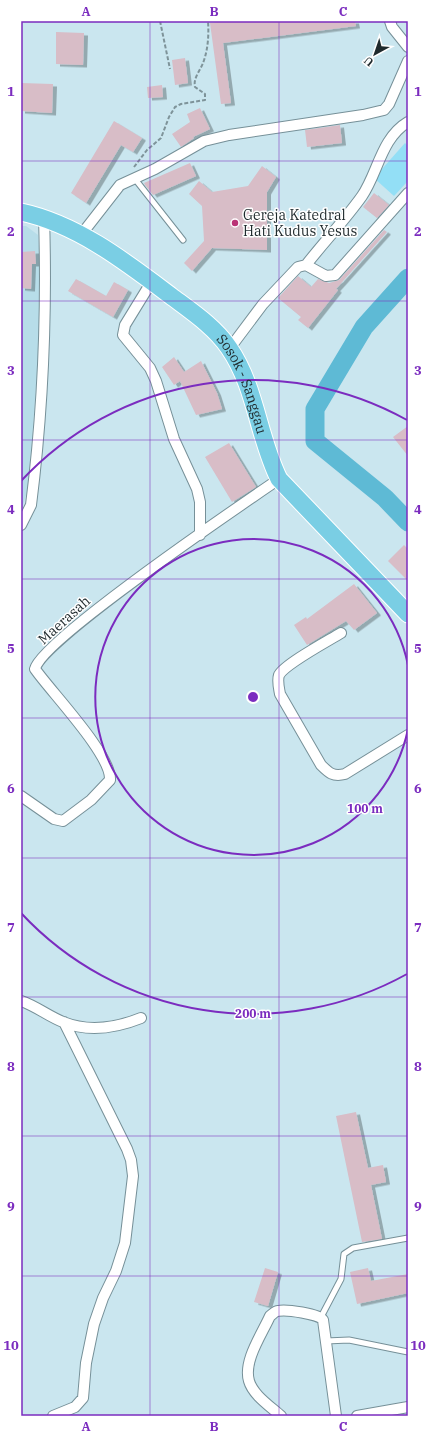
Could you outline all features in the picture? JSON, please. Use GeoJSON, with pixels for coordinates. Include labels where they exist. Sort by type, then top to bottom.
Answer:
{"type":"FeatureCollection","features":[{"type":"Feature","properties":{"kind":"highway","name":"Sosok - Sanggau"},"geometry":{"type":"LineString","coordinates":[[21,212],[44,217],[81,235],[152,281],[194,313],[230,348],[247,385],[266,451],[279,479],[408,614]]}},
{"type":"Feature","properties":{"kind":"street"},"geometry":{"type":"LineString","coordinates":[[390,21],[392,27],[408,47]]}},
{"type":"Feature","properties":{"kind":"street"},"geometry":{"type":"LineString","coordinates":[[81,235],[120,185],[134,174],[204,141],[218,137],[363,115],[384,110],[389,104],[408,61]]}},
{"type":"Feature","properties":{"kind":"street"},"geometry":{"type":"LineString","coordinates":[[230,348],[263,304],[290,274],[298,267],[306,265],[362,196],[382,153],[392,138],[408,122]]}},
{"type":"Feature","properties":{"kind":"street"},"geometry":{"type":"LineString","coordinates":[[306,265],[326,276],[335,275],[408,193]]}},
{"type":"Feature","properties":{"kind":"street"},"geometry":{"type":"LineString","coordinates":[[21,525],[31,505],[42,367],[46,283],[44,217]]}},
{"type":"Feature","properties":{"kind":"street"},"geometry":{"type":"LineString","coordinates":[[152,281],[125,324],[123,335],[150,368],[156,381],[174,439],[197,489],[200,502],[200,535]]}},
{"type":"Feature","properties":{"kind":"street","name":"Maerasah"},"geometry":{"type":"LineString","coordinates":[[21,796],[54,819],[63,821],[108,784],[111,776],[97,748],[75,718],[40,677],[35,670],[36,666],[61,640],[97,608],[279,479]]}},
{"type":"Feature","properties":{"kind":"street"},"geometry":{"type":"LineString","coordinates":[[341,633],[295,662],[284,670],[279,676],[278,684],[280,694],[321,765],[329,773],[336,776],[344,774],[408,734]]}},
{"type":"Feature","properties":{"kind":"street"},"geometry":{"type":"LineString","coordinates":[[21,1001],[39,1008],[64,1022],[99,1028],[114,1027],[141,1018]]}},
{"type":"Feature","properties":{"kind":"street"},"geometry":{"type":"LineString","coordinates":[[53,1416],[75,1407],[83,1398],[86,1363],[94,1324],[103,1298],[116,1271],[125,1243],[133,1176],[128,1149],[64,1022]]}},
{"type":"Feature","properties":{"kind":"street"},"geometry":{"type":"LineString","coordinates":[[281,1416],[257,1394],[249,1381],[251,1358],[270,1316],[275,1312],[281,1311],[320,1317],[326,1341],[336,1416]]}},
{"type":"Feature","properties":{"kind":"street"},"geometry":{"type":"LineString","coordinates":[[357,1416],[408,1407]]}},
{"type":"Feature","properties":{"kind":"lane"},"geometry":{"type":"LineString","coordinates":[[134,174],[183,240]]}},
{"type":"Feature","properties":{"kind":"lane"},"geometry":{"type":"LineString","coordinates":[[320,1317],[341,1279],[344,1254],[353,1248],[408,1238]]}},
{"type":"Feature","properties":{"kind":"lane"},"geometry":{"type":"LineString","coordinates":[[326,1341],[349,1340],[408,1352]]}},
{"type":"Feature","properties":{"kind":"path"},"geometry":{"type":"LineString","coordinates":[[160,21],[170,69]]}},
{"type":"Feature","properties":{"kind":"path"},"geometry":{"type":"LineString","coordinates":[[134,174],[147,150],[161,138],[169,116],[175,107],[181,104],[200,101],[206,98],[205,94],[195,87],[194,82],[203,62],[209,32],[208,21]]}},
{"type":"Feature","properties":{"kind":"shaded area"},"geometry":{"type":"Polygon","coordinates":[[[405,143],[408,146],[408,181],[394,196],[374,178],[405,143]]]}},
{"type":"Feature","properties":{"kind":"shaded area"},"geometry":{"type":"Polygon","coordinates":[[[21,226],[26,226],[38,235],[43,295],[28,489],[21,511],[21,226]]]}},
{"type":"Feature","properties":{"kind":"building"},"geometry":{"type":"Polygon","coordinates":[[[225,21],[355,21],[356,26],[223,43],[231,103],[221,104],[210,23],[225,21]]]}},
{"type":"Feature","properties":{"kind":"building"},"geometry":{"type":"Polygon","coordinates":[[[56,32],[84,33],[83,65],[56,64],[56,32]]]}},
{"type":"Feature","properties":{"kind":"building"},"geometry":{"type":"Polygon","coordinates":[[[185,58],[188,83],[175,85],[172,60],[185,58]]]}},
{"type":"Feature","properties":{"kind":"building"},"geometry":{"type":"Polygon","coordinates":[[[21,83],[53,84],[52,113],[21,111],[21,83]]]}},
{"type":"Feature","properties":{"kind":"building"},"geometry":{"type":"Polygon","coordinates":[[[162,85],[163,97],[148,98],[147,87],[162,85]]]}},
{"type":"Feature","properties":{"kind":"building"},"geometry":{"type":"Polygon","coordinates":[[[200,108],[210,129],[193,137],[194,138],[181,147],[172,134],[190,122],[187,114],[200,108]]]}},
{"type":"Feature","properties":{"kind":"building"},"geometry":{"type":"Polygon","coordinates":[[[114,121],[142,138],[133,152],[121,145],[86,203],[71,193],[114,121]]]}},
{"type":"Feature","properties":{"kind":"building"},"geometry":{"type":"Polygon","coordinates":[[[340,125],[342,143],[307,147],[305,130],[340,125]]]}},
{"type":"Feature","properties":{"kind":"building"},"geometry":{"type":"Polygon","coordinates":[[[190,163],[196,176],[153,195],[144,183],[190,163]]]}},
{"type":"Feature","properties":{"kind":"building","name":"Gereja Katedral Hati Kudus Yesus"},"geometry":{"type":"Polygon","coordinates":[[[262,166],[276,177],[267,192],[267,250],[212,248],[192,271],[184,263],[204,241],[202,206],[189,194],[199,181],[212,192],[248,186],[262,166]]]}},
{"type":"Feature","properties":{"kind":"building"},"geometry":{"type":"Polygon","coordinates":[[[374,193],[389,205],[377,218],[363,207],[374,193]]]}},
{"type":"Feature","properties":{"kind":"building"},"geometry":{"type":"Polygon","coordinates":[[[384,230],[387,232],[336,289],[338,290],[308,328],[298,320],[301,317],[278,298],[298,276],[311,287],[318,279],[329,283],[339,280],[384,230]]]}},
{"type":"Feature","properties":{"kind":"building"},"geometry":{"type":"Polygon","coordinates":[[[35,251],[36,264],[32,264],[31,289],[21,288],[21,252],[35,251]]]}},
{"type":"Feature","properties":{"kind":"building"},"geometry":{"type":"Polygon","coordinates":[[[76,279],[106,296],[114,282],[128,290],[113,317],[68,291],[76,279]]]}},
{"type":"Feature","properties":{"kind":"building"},"geometry":{"type":"Polygon","coordinates":[[[174,357],[184,372],[201,361],[217,393],[222,409],[196,415],[180,381],[174,385],[162,367],[174,357]]]}},
{"type":"Feature","properties":{"kind":"building"},"geometry":{"type":"Polygon","coordinates":[[[408,426],[408,456],[393,437],[408,426]]]}},
{"type":"Feature","properties":{"kind":"building"},"geometry":{"type":"Polygon","coordinates":[[[229,443],[256,487],[232,502],[205,457],[229,443]]]}},
{"type":"Feature","properties":{"kind":"building"},"geometry":{"type":"Polygon","coordinates":[[[404,545],[408,549],[408,581],[388,561],[404,545]]]}},
{"type":"Feature","properties":{"kind":"building"},"geometry":{"type":"Polygon","coordinates":[[[354,584],[377,613],[354,630],[346,621],[307,645],[294,625],[306,617],[307,619],[354,584]]]}},
{"type":"Feature","properties":{"kind":"building"},"geometry":{"type":"Polygon","coordinates":[[[356,1112],[368,1168],[383,1165],[386,1182],[371,1185],[382,1239],[362,1242],[336,1116],[356,1112]]]}},
{"type":"Feature","properties":{"kind":"building"},"geometry":{"type":"Polygon","coordinates":[[[265,1268],[278,1272],[268,1306],[254,1302],[265,1268]]]}},
{"type":"Feature","properties":{"kind":"building"},"geometry":{"type":"Polygon","coordinates":[[[368,1268],[371,1281],[408,1274],[408,1293],[357,1304],[350,1272],[368,1268]]]}},
{"type":"Feature","properties":{"kind":"waterway"},"geometry":{"type":"LineString","coordinates":[[408,278],[364,327],[315,409],[315,441],[385,498],[408,522]]}},
{"type":"Feature","properties":{"kind":"place","name":"Gereja Katedral Hati Kudus Yesus"},"geometry":{"type":"Point","coordinates":[235,223]}}]}
